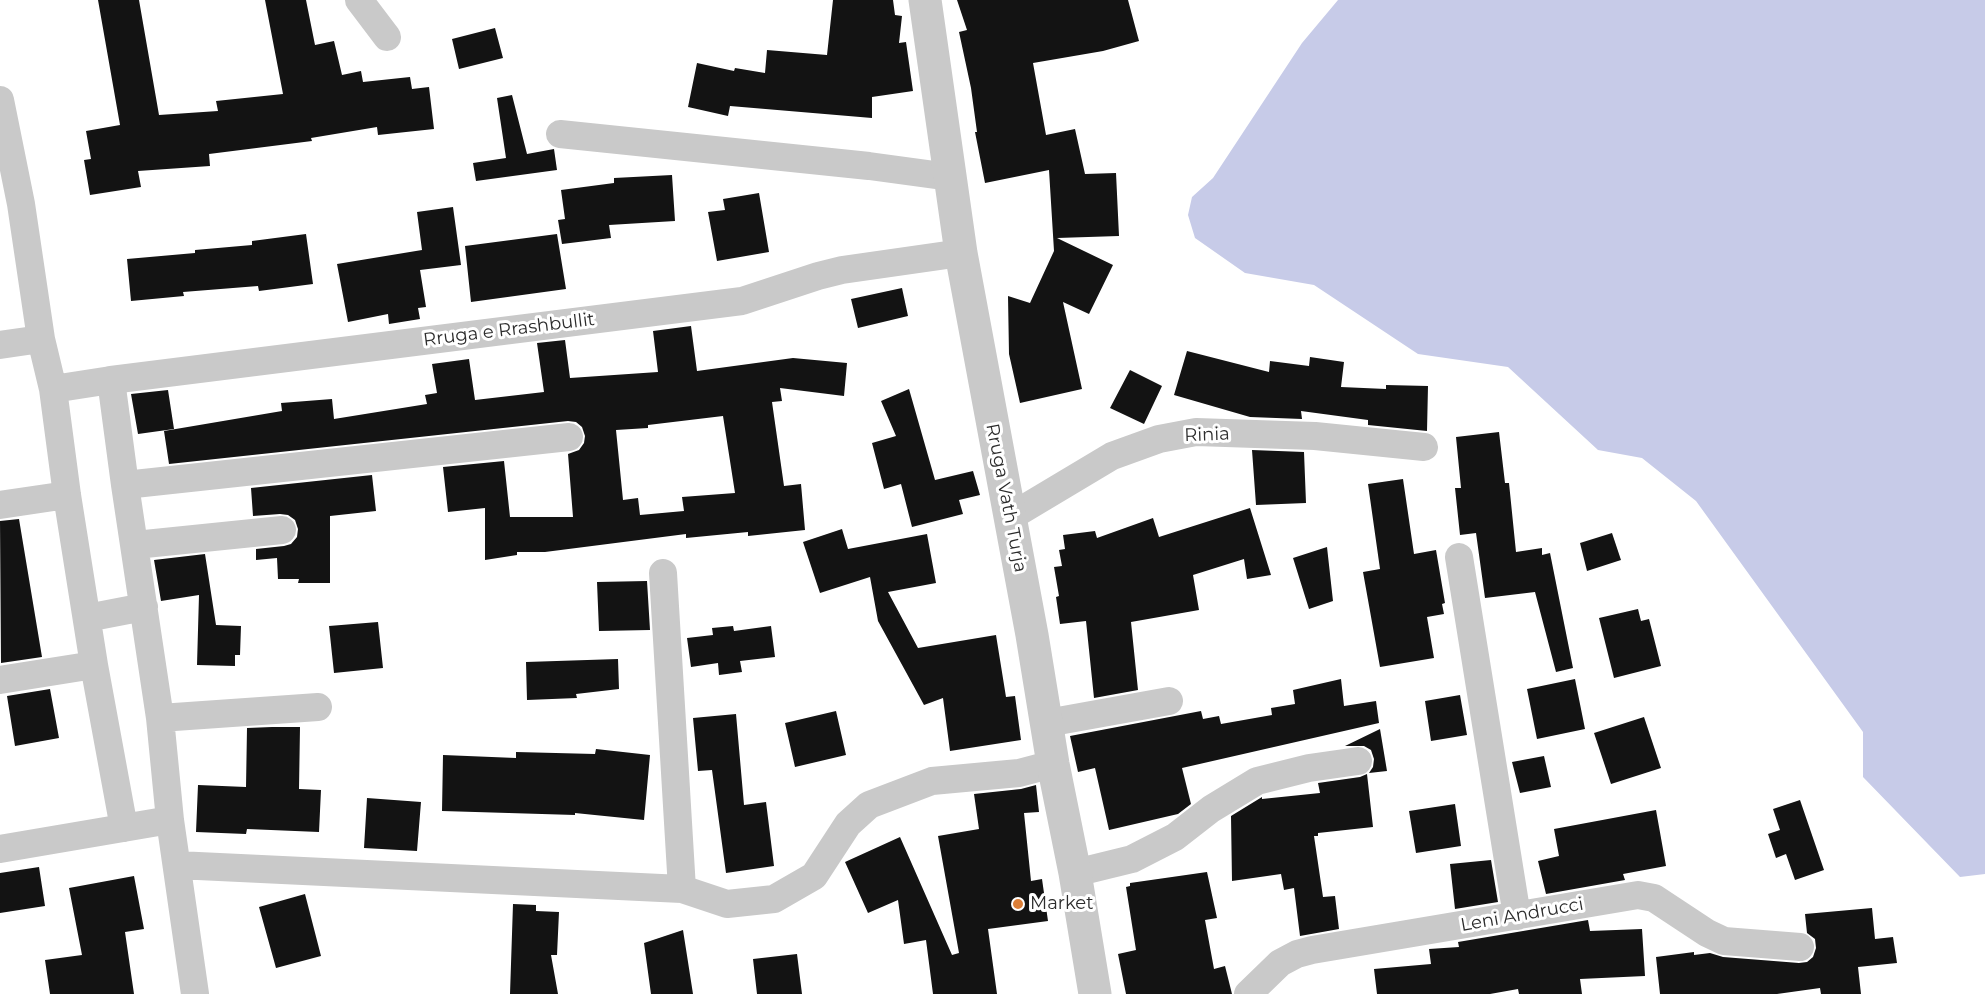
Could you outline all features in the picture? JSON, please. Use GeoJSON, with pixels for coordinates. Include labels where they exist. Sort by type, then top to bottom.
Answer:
{"type":"FeatureCollection","features":[{"type":"Feature","properties":{"kind":"street"},"geometry":{"type":"LineString","coordinates":[[359,0],[387,37]]}},
{"type":"Feature","properties":{"kind":"street","name":"Rruga Vath Turja"},"geometry":{"type":"LineString","coordinates":[[925,0],[961,253],[1053,764],[1075,873],[1095,994]]}},
{"type":"Feature","properties":{"kind":"street"},"geometry":{"type":"LineString","coordinates":[[0,100],[21,204],[42,339],[53,389],[94,666],[124,828]]}},
{"type":"Feature","properties":{"kind":"street"},"geometry":{"type":"LineString","coordinates":[[560,134],[869,166],[950,177]]}},
{"type":"Feature","properties":{"kind":"street","name":"Rruga e Rrashbullit"},"geometry":{"type":"LineString","coordinates":[[53,389],[742,301],[842,270],[961,253]]}},
{"type":"Feature","properties":{"kind":"street"},"geometry":{"type":"LineString","coordinates":[[0,345],[42,339]]}},
{"type":"Feature","properties":{"kind":"street"},"geometry":{"type":"LineString","coordinates":[[111,380],[124,485],[160,718],[170,820],[195,994]]}},
{"type":"Feature","properties":{"kind":"street","name":"Rinia"},"geometry":{"type":"LineString","coordinates":[[1010,517],[1112,456],[1160,439],[1196,432],[1315,436],[1424,447]]}},
{"type":"Feature","properties":{"kind":"street"},"geometry":{"type":"LineString","coordinates":[[124,485],[569,437]]}},
{"type":"Feature","properties":{"kind":"street"},"geometry":{"type":"LineString","coordinates":[[0,505],[67,495]]}},
{"type":"Feature","properties":{"kind":"street"},"geometry":{"type":"LineString","coordinates":[[135,545],[282,530]]}},
{"type":"Feature","properties":{"kind":"street"},"geometry":{"type":"LineString","coordinates":[[1459,557],[1517,916]]}},
{"type":"Feature","properties":{"kind":"street"},"geometry":{"type":"LineString","coordinates":[[663,573],[682,889]]}},
{"type":"Feature","properties":{"kind":"street"},"geometry":{"type":"LineString","coordinates":[[87,618],[144,607]]}},
{"type":"Feature","properties":{"kind":"street"},"geometry":{"type":"LineString","coordinates":[[0,681],[94,666]]}},
{"type":"Feature","properties":{"kind":"street"},"geometry":{"type":"LineString","coordinates":[[1047,723],[1169,700]]}},
{"type":"Feature","properties":{"kind":"street"},"geometry":{"type":"LineString","coordinates":[[160,718],[318,707]]}},
{"type":"Feature","properties":{"kind":"street"},"geometry":{"type":"LineString","coordinates":[[1075,873],[1132,859],[1143,854],[1175,837],[1211,809],[1257,781],[1310,768],[1358,762]]}},
{"type":"Feature","properties":{"kind":"street"},"geometry":{"type":"LineString","coordinates":[[177,865],[682,889],[728,904],[774,899],[814,876],[848,824],[869,805],[932,781],[1019,773],[1053,764]]}},
{"type":"Feature","properties":{"kind":"street"},"geometry":{"type":"LineString","coordinates":[[0,849],[170,820]]}},
{"type":"Feature","properties":{"kind":"street","name":"Leni Andrucci"},"geometry":{"type":"LineString","coordinates":[[1248,994],[1280,963],[1297,954],[1638,895],[1654,898],[1707,933],[1724,941],[1800,947]]}},
{"type":"Feature","properties":{"kind":"water"},"geometry":{"type":"Polygon","coordinates":[[[1338,0],[1985,0],[1985,874],[1960,877],[1863,777],[1863,732],[1696,501],[1642,458],[1598,450],[1508,367],[1418,354],[1314,285],[1245,273],[1195,238],[1188,215],[1192,197],[1213,178],[1302,43],[1338,0]]]}},
{"type":"Feature","properties":{"kind":"building"},"geometry":{"type":"Polygon","coordinates":[[[98,0],[139,0],[159,115],[218,111],[216,101],[283,94],[265,0],[306,0],[315,45],[334,41],[342,75],[361,71],[363,82],[410,77],[412,89],[429,87],[434,129],[378,135],[377,127],[311,138],[312,141],[209,154],[210,166],[138,171],[141,187],[90,195],[84,160],[91,159],[86,131],[120,125],[98,0]]]}},
{"type":"Feature","properties":{"kind":"building"},"geometry":{"type":"Polygon","coordinates":[[[833,0],[893,0],[895,15],[902,16],[899,43],[906,42],[913,91],[872,97],[872,118],[730,106],[728,116],[688,107],[697,63],[734,71],[735,68],[765,73],[767,50],[827,55],[833,0]]]}},
{"type":"Feature","properties":{"kind":"building"},"geometry":{"type":"Polygon","coordinates":[[[957,0],[1128,0],[1139,41],[1103,51],[1033,63],[1046,135],[1075,129],[1085,174],[1116,173],[1119,236],[1057,238],[1113,265],[1089,314],[1063,302],[1082,389],[1020,403],[1009,354],[1008,296],[1030,303],[1054,251],[1049,170],[985,183],[975,132],[977,132],[971,88],[959,32],[967,30],[957,0]]]}},
{"type":"Feature","properties":{"kind":"building"},"geometry":{"type":"Polygon","coordinates":[[[495,28],[503,58],[459,69],[452,39],[495,28]]]}},
{"type":"Feature","properties":{"kind":"building"},"geometry":{"type":"Polygon","coordinates":[[[512,95],[527,154],[554,149],[557,170],[476,181],[473,163],[506,158],[497,98],[512,95]]]}},
{"type":"Feature","properties":{"kind":"building"},"geometry":{"type":"Polygon","coordinates":[[[672,175],[675,221],[609,225],[611,238],[562,244],[558,220],[565,219],[561,190],[614,183],[614,178],[672,175]]]}},
{"type":"Feature","properties":{"kind":"building"},"geometry":{"type":"Polygon","coordinates":[[[759,193],[769,252],[717,261],[708,212],[725,210],[723,199],[759,193]]]}},
{"type":"Feature","properties":{"kind":"building"},"geometry":{"type":"Polygon","coordinates":[[[453,207],[461,265],[420,270],[426,307],[418,308],[420,319],[389,324],[388,314],[348,322],[337,264],[422,250],[417,212],[453,207]]]}},
{"type":"Feature","properties":{"kind":"building"},"geometry":{"type":"Polygon","coordinates":[[[306,234],[313,284],[259,291],[258,286],[183,292],[184,296],[131,301],[127,259],[195,253],[195,250],[252,245],[252,241],[306,234]]]}},
{"type":"Feature","properties":{"kind":"building"},"geometry":{"type":"Polygon","coordinates":[[[557,234],[566,289],[471,302],[465,246],[557,234]]]}},
{"type":"Feature","properties":{"kind":"building"},"geometry":{"type":"Polygon","coordinates":[[[902,288],[908,316],[858,328],[851,299],[902,288]]]}},
{"type":"Feature","properties":{"kind":"building"},"geometry":{"type":"Polygon","coordinates":[[[691,326],[697,371],[793,358],[847,363],[844,396],[780,388],[782,401],[772,402],[784,486],[801,484],[805,530],[748,536],[748,532],[686,538],[686,534],[545,552],[517,552],[517,555],[485,560],[485,508],[448,512],[443,467],[504,461],[510,517],[573,517],[568,454],[579,450],[584,443],[585,436],[582,427],[576,422],[568,421],[169,464],[164,431],[282,411],[281,403],[332,399],[334,419],[427,404],[425,395],[437,393],[432,364],[469,359],[475,400],[544,392],[537,343],[565,340],[570,378],[658,372],[653,331],[691,326]],[[723,416],[648,425],[648,428],[616,430],[623,500],[638,498],[640,515],[684,511],[682,497],[735,493],[723,416]]]}},
{"type":"Feature","properties":{"kind":"building"},"geometry":{"type":"Polygon","coordinates":[[[1187,351],[1269,372],[1270,361],[1309,366],[1310,357],[1344,362],[1341,387],[1386,389],[1386,385],[1428,386],[1427,431],[1368,425],[1368,420],[1301,411],[1302,419],[1250,417],[1174,395],[1187,351]]]}},
{"type":"Feature","properties":{"kind":"building"},"geometry":{"type":"Polygon","coordinates":[[[1130,370],[1162,386],[1144,424],[1110,408],[1130,370]]]}},
{"type":"Feature","properties":{"kind":"building"},"geometry":{"type":"Polygon","coordinates":[[[909,389],[935,480],[973,471],[980,495],[959,500],[963,514],[912,527],[901,484],[884,489],[872,443],[896,436],[881,401],[909,389]]]}},
{"type":"Feature","properties":{"kind":"building"},"geometry":{"type":"Polygon","coordinates":[[[168,390],[174,429],[138,434],[131,394],[168,390]]]}},
{"type":"Feature","properties":{"kind":"building"},"geometry":{"type":"Polygon","coordinates":[[[1499,432],[1505,483],[1509,483],[1516,552],[1542,548],[1542,555],[1550,553],[1573,668],[1556,672],[1535,592],[1485,598],[1476,533],[1460,535],[1455,488],[1461,488],[1456,437],[1499,432]]]}},
{"type":"Feature","properties":{"kind":"building"},"geometry":{"type":"Polygon","coordinates":[[[1252,450],[1304,452],[1306,503],[1256,505],[1252,450]]]}},
{"type":"Feature","properties":{"kind":"building"},"geometry":{"type":"Polygon","coordinates":[[[372,475],[376,511],[330,516],[330,583],[298,583],[299,579],[278,579],[277,558],[256,560],[256,549],[291,544],[297,537],[298,529],[295,520],[288,515],[253,516],[251,488],[372,475]]]}},
{"type":"Feature","properties":{"kind":"building"},"geometry":{"type":"Polygon","coordinates":[[[1403,479],[1414,554],[1436,550],[1445,603],[1442,604],[1444,614],[1427,617],[1434,658],[1380,667],[1363,572],[1380,569],[1368,484],[1403,479]]]}},
{"type":"Feature","properties":{"kind":"building"},"geometry":{"type":"Polygon","coordinates":[[[1250,508],[1271,575],[1247,579],[1244,559],[1193,575],[1199,610],[1131,622],[1138,690],[1094,698],[1086,621],[1060,624],[1056,597],[1059,596],[1054,567],[1062,566],[1059,550],[1065,549],[1063,535],[1095,531],[1097,538],[1153,518],[1159,537],[1250,508]]]}},
{"type":"Feature","properties":{"kind":"building"},"geometry":{"type":"Polygon","coordinates":[[[19,519],[42,657],[1,663],[0,521],[19,519]]]}},
{"type":"Feature","properties":{"kind":"building"},"geometry":{"type":"Polygon","coordinates":[[[842,529],[848,549],[927,534],[936,583],[888,592],[918,648],[996,635],[1006,697],[1015,696],[1021,740],[950,751],[943,698],[924,705],[878,621],[870,577],[820,593],[803,542],[842,529]]]}},
{"type":"Feature","properties":{"kind":"building"},"geometry":{"type":"Polygon","coordinates":[[[1612,533],[1621,560],[1587,571],[1580,543],[1612,533]]]}},
{"type":"Feature","properties":{"kind":"building"},"geometry":{"type":"Polygon","coordinates":[[[1327,547],[1333,601],[1309,609],[1293,558],[1327,547]]]}},
{"type":"Feature","properties":{"kind":"building"},"geometry":{"type":"Polygon","coordinates":[[[205,554],[216,625],[241,626],[240,655],[235,655],[235,666],[197,665],[199,595],[161,601],[154,560],[205,554]]]}},
{"type":"Feature","properties":{"kind":"building"},"geometry":{"type":"Polygon","coordinates":[[[647,581],[650,630],[599,631],[597,582],[647,581]]]}},
{"type":"Feature","properties":{"kind":"building"},"geometry":{"type":"Polygon","coordinates":[[[1638,609],[1641,621],[1649,619],[1661,666],[1614,678],[1599,618],[1638,609]]]}},
{"type":"Feature","properties":{"kind":"building"},"geometry":{"type":"Polygon","coordinates":[[[378,622],[383,668],[334,673],[329,626],[378,622]]]}},
{"type":"Feature","properties":{"kind":"building"},"geometry":{"type":"Polygon","coordinates":[[[733,626],[734,631],[771,626],[775,657],[740,661],[742,672],[719,675],[718,663],[691,667],[687,638],[713,635],[712,628],[733,626]]]}},
{"type":"Feature","properties":{"kind":"building"},"geometry":{"type":"Polygon","coordinates":[[[618,659],[619,689],[576,694],[577,698],[527,700],[526,662],[618,659]]]}},
{"type":"Feature","properties":{"kind":"building"},"geometry":{"type":"Polygon","coordinates":[[[1341,679],[1344,706],[1376,701],[1379,723],[1182,768],[1191,804],[1178,814],[1109,830],[1095,768],[1078,772],[1070,736],[1201,711],[1203,719],[1219,716],[1221,724],[1272,715],[1271,708],[1295,704],[1293,690],[1341,679]]]}},
{"type":"Feature","properties":{"kind":"building"},"geometry":{"type":"Polygon","coordinates":[[[1575,679],[1585,729],[1537,739],[1527,689],[1575,679]]]}},
{"type":"Feature","properties":{"kind":"building"},"geometry":{"type":"Polygon","coordinates":[[[50,689],[59,738],[15,746],[7,696],[50,689]]]}},
{"type":"Feature","properties":{"kind":"building"},"geometry":{"type":"Polygon","coordinates":[[[1460,695],[1467,735],[1431,741],[1425,701],[1460,695]]]}},
{"type":"Feature","properties":{"kind":"building"},"geometry":{"type":"Polygon","coordinates":[[[836,711],[846,755],[795,767],[785,723],[836,711]]]}},
{"type":"Feature","properties":{"kind":"building"},"geometry":{"type":"Polygon","coordinates":[[[736,714],[744,805],[766,802],[774,866],[726,873],[712,770],[698,771],[693,718],[736,714]]]}},
{"type":"Feature","properties":{"kind":"building"},"geometry":{"type":"Polygon","coordinates":[[[1644,717],[1661,768],[1611,784],[1594,733],[1644,717]]]}},
{"type":"Feature","properties":{"kind":"building"},"geometry":{"type":"Polygon","coordinates":[[[300,727],[299,789],[321,790],[319,832],[247,829],[246,834],[196,832],[198,785],[246,787],[247,728],[300,727]]]}},
{"type":"Feature","properties":{"kind":"building"},"geometry":{"type":"Polygon","coordinates":[[[1380,729],[1387,771],[1369,773],[1374,759],[1371,750],[1364,746],[1345,746],[1380,729]]]}},
{"type":"Feature","properties":{"kind":"building"},"geometry":{"type":"Polygon","coordinates":[[[596,749],[650,755],[644,820],[575,813],[575,815],[442,811],[443,755],[516,758],[516,752],[595,754],[596,749]]]}},
{"type":"Feature","properties":{"kind":"building"},"geometry":{"type":"Polygon","coordinates":[[[1544,756],[1551,787],[1520,793],[1512,762],[1544,756]]]}},
{"type":"Feature","properties":{"kind":"building"},"geometry":{"type":"Polygon","coordinates":[[[1367,774],[1373,827],[1318,833],[1318,836],[1314,836],[1323,897],[1335,896],[1339,929],[1300,936],[1294,888],[1284,890],[1281,874],[1232,881],[1231,816],[1262,797],[1262,799],[1320,793],[1318,783],[1367,774]]]}},
{"type":"Feature","properties":{"kind":"building"},"geometry":{"type":"Polygon","coordinates":[[[1036,785],[1039,812],[1024,813],[1031,881],[1042,879],[1048,921],[988,929],[997,994],[933,994],[926,940],[904,944],[898,900],[868,913],[845,862],[900,837],[952,955],[959,953],[938,836],[979,829],[974,794],[1021,789],[1036,785]]]}},
{"type":"Feature","properties":{"kind":"building"},"geometry":{"type":"Polygon","coordinates":[[[367,798],[421,802],[417,851],[364,848],[367,798]]]}},
{"type":"Feature","properties":{"kind":"building"},"geometry":{"type":"Polygon","coordinates":[[[1800,800],[1824,870],[1795,880],[1786,854],[1776,858],[1768,834],[1780,830],[1773,809],[1800,800]]]}},
{"type":"Feature","properties":{"kind":"building"},"geometry":{"type":"Polygon","coordinates":[[[1455,804],[1461,846],[1416,853],[1409,811],[1455,804]]]}},
{"type":"Feature","properties":{"kind":"building"},"geometry":{"type":"Polygon","coordinates":[[[1656,810],[1666,866],[1623,874],[1625,880],[1546,894],[1538,861],[1559,856],[1554,829],[1656,810]]]}},
{"type":"Feature","properties":{"kind":"building"},"geometry":{"type":"Polygon","coordinates":[[[1491,860],[1498,902],[1455,909],[1450,864],[1491,860]]]}},
{"type":"Feature","properties":{"kind":"building"},"geometry":{"type":"Polygon","coordinates":[[[39,867],[45,906],[0,913],[0,873],[39,867]]]}},
{"type":"Feature","properties":{"kind":"building"},"geometry":{"type":"Polygon","coordinates":[[[1207,872],[1217,918],[1205,920],[1214,969],[1225,966],[1232,994],[1126,994],[1118,954],[1136,950],[1126,887],[1130,886],[1130,883],[1207,872]]]}},
{"type":"Feature","properties":{"kind":"building"},"geometry":{"type":"Polygon","coordinates":[[[134,876],[144,929],[125,932],[134,994],[50,994],[45,960],[82,955],[69,888],[134,876]]]}},
{"type":"Feature","properties":{"kind":"building"},"geometry":{"type":"Polygon","coordinates":[[[305,894],[321,956],[276,968],[259,907],[305,894]]]}},
{"type":"Feature","properties":{"kind":"building"},"geometry":{"type":"Polygon","coordinates":[[[513,904],[536,905],[536,911],[559,912],[557,955],[551,955],[558,994],[510,994],[513,904]]]}},
{"type":"Feature","properties":{"kind":"building"},"geometry":{"type":"Polygon","coordinates":[[[1872,908],[1875,939],[1893,937],[1897,963],[1858,967],[1861,994],[1821,994],[1820,988],[1777,994],[1660,994],[1656,957],[1694,952],[1694,955],[1710,953],[1723,957],[1807,962],[1813,957],[1816,948],[1815,939],[1807,933],[1805,914],[1872,908]]]}},
{"type":"Feature","properties":{"kind":"building"},"geometry":{"type":"Polygon","coordinates":[[[1588,920],[1590,931],[1642,929],[1645,976],[1580,979],[1582,994],[1519,994],[1518,989],[1490,994],[1377,994],[1374,969],[1431,964],[1429,949],[1459,947],[1458,942],[1588,920]]]}},
{"type":"Feature","properties":{"kind":"building"},"geometry":{"type":"Polygon","coordinates":[[[683,930],[693,994],[651,994],[644,943],[683,930]]]}},
{"type":"Feature","properties":{"kind":"building"},"geometry":{"type":"Polygon","coordinates":[[[797,954],[802,994],[757,994],[753,959],[797,954]]]}},
{"type":"Feature","properties":{"kind":"place","name":"Market"},"geometry":{"type":"Point","coordinates":[1018,904]}}]}
